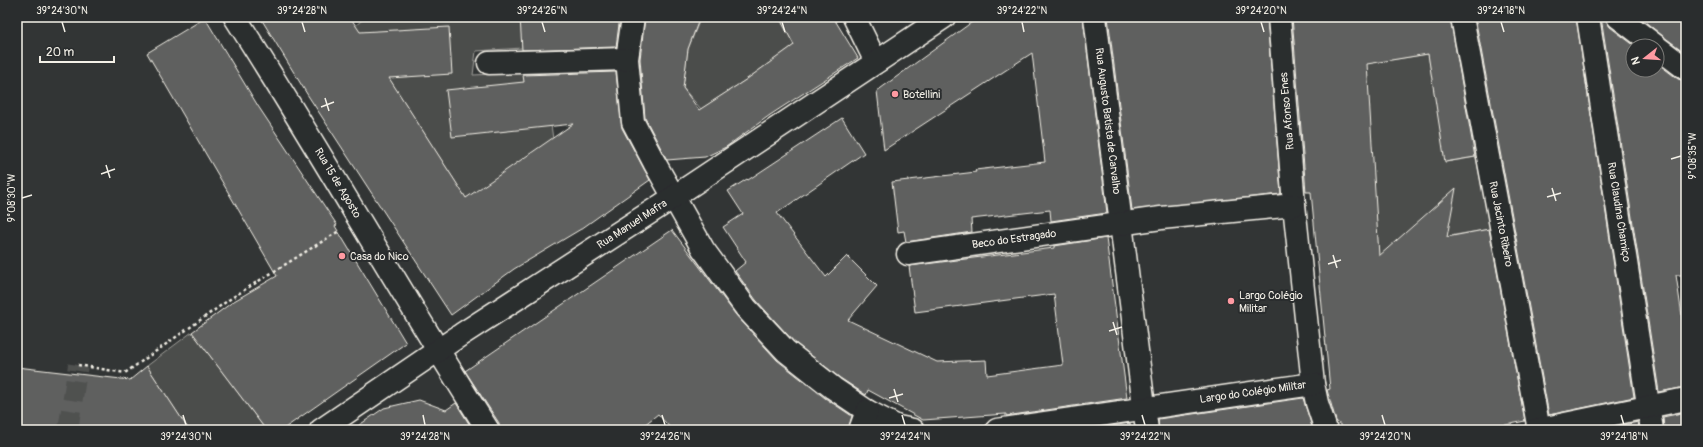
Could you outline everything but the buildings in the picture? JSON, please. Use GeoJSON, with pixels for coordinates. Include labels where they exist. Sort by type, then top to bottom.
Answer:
{"type":"FeatureCollection","features":[{"type":"Feature","properties":{"kind":"street","name":"Rua 15 de Agosto"},"geometry":{"type":"LineString","coordinates":[[235,17],[292,106],[438,351],[488,430]]}},
{"type":"Feature","properties":{"kind":"street"},"geometry":{"type":"LineString","coordinates":[[633,17],[627,59],[633,122],[703,248],[746,308],[786,351],[833,388],[863,421],[913,430]]}},
{"type":"Feature","properties":{"kind":"street"},"geometry":{"type":"LineString","coordinates":[[854,17],[876,62]]}},
{"type":"Feature","properties":{"kind":"street","name":"Rua Manuel Mafra"},"geometry":{"type":"LineString","coordinates":[[320,430],[944,17]]}},
{"type":"Feature","properties":{"kind":"street","name":"Rua Augusto Batista de Carvalho"},"geometry":{"type":"LineString","coordinates":[[1095,17],[1121,224]]}},
{"type":"Feature","properties":{"kind":"street","name":"Rua Afonso Enes"},"geometry":{"type":"LineString","coordinates":[[1279,17],[1294,205]]}},
{"type":"Feature","properties":{"kind":"street","name":"Rua Jacinto Ribeiro"},"geometry":{"type":"LineString","coordinates":[[1462,17],[1538,430]]}},
{"type":"Feature","properties":{"kind":"street","name":"Rua Claudina Chamiço"},"geometry":{"type":"LineString","coordinates":[[1588,17],[1652,430]]}},
{"type":"Feature","properties":{"kind":"street"},"geometry":{"type":"LineString","coordinates":[[1618,17],[1646,38]]}},
{"type":"Feature","properties":{"kind":"street"},"geometry":{"type":"LineString","coordinates":[[1665,52],[1686,69]]}},
{"type":"Feature","properties":{"kind":"street"},"geometry":{"type":"LineString","coordinates":[[489,63],[627,59]]}},
{"type":"Feature","properties":{"kind":"street"},"geometry":{"type":"LineString","coordinates":[[1147,430],[1143,408],[1121,224],[1161,218],[1294,205]]}},
{"type":"Feature","properties":{"kind":"street","name":"Largo do Colégio Militar"},"geometry":{"type":"LineString","coordinates":[[997,430],[1313,384],[1294,205]]}},
{"type":"Feature","properties":{"kind":"street","name":"Beco do Estragado"},"geometry":{"type":"LineString","coordinates":[[908,254],[1121,224]]}},
{"type":"Feature","properties":{"kind":"street"},"geometry":{"type":"LineString","coordinates":[[1313,384],[1317,403],[1326,430]]}},
{"type":"Feature","properties":{"kind":"street"},"geometry":{"type":"LineString","coordinates":[[1538,430],[1649,408],[1671,401],[1686,399]]}},
{"type":"Feature","properties":{"kind":"path"},"geometry":{"type":"LineString","coordinates":[[78,365],[125,373],[233,297],[345,227]]}},
{"type":"Feature","properties":{"kind":"shaded area"},"geometry":{"type":"Polygon","coordinates":[[[366,17],[522,17],[522,48],[476,51],[473,75],[544,72],[554,147],[466,198],[355,26],[366,17]]]}},
{"type":"Feature","properties":{"kind":"shaded area"},"geometry":{"type":"Polygon","coordinates":[[[701,17],[779,17],[794,45],[747,79],[701,109],[683,88],[688,49],[701,17]]]}},
{"type":"Feature","properties":{"kind":"shaded area"},"geometry":{"type":"Polygon","coordinates":[[[1384,17],[1390,60],[1428,54],[1446,162],[1476,157],[1490,229],[1449,236],[1455,277],[1382,303],[1373,175],[1359,31],[1384,17]]]}},
{"type":"Feature","properties":{"kind":"shaded area"},"geometry":{"type":"Polygon","coordinates":[[[192,332],[266,430],[189,430],[147,366],[192,332]]]}},
{"type":"Feature","properties":{"kind":"tunnel"},"geometry":{"type":"LineString","coordinates":[[68,430],[78,365]]}},
{"type":"Feature","properties":{"kind":"place","name":"Botellini"},"geometry":{"type":"Point","coordinates":[895,94]}},
{"type":"Feature","properties":{"kind":"place","name":"Casa do Nico"},"geometry":{"type":"Point","coordinates":[342,256]}},
{"type":"Feature","properties":{"kind":"place","name":"Largo Colégio Militar"},"geometry":{"type":"Point","coordinates":[1231,301]}}]}
